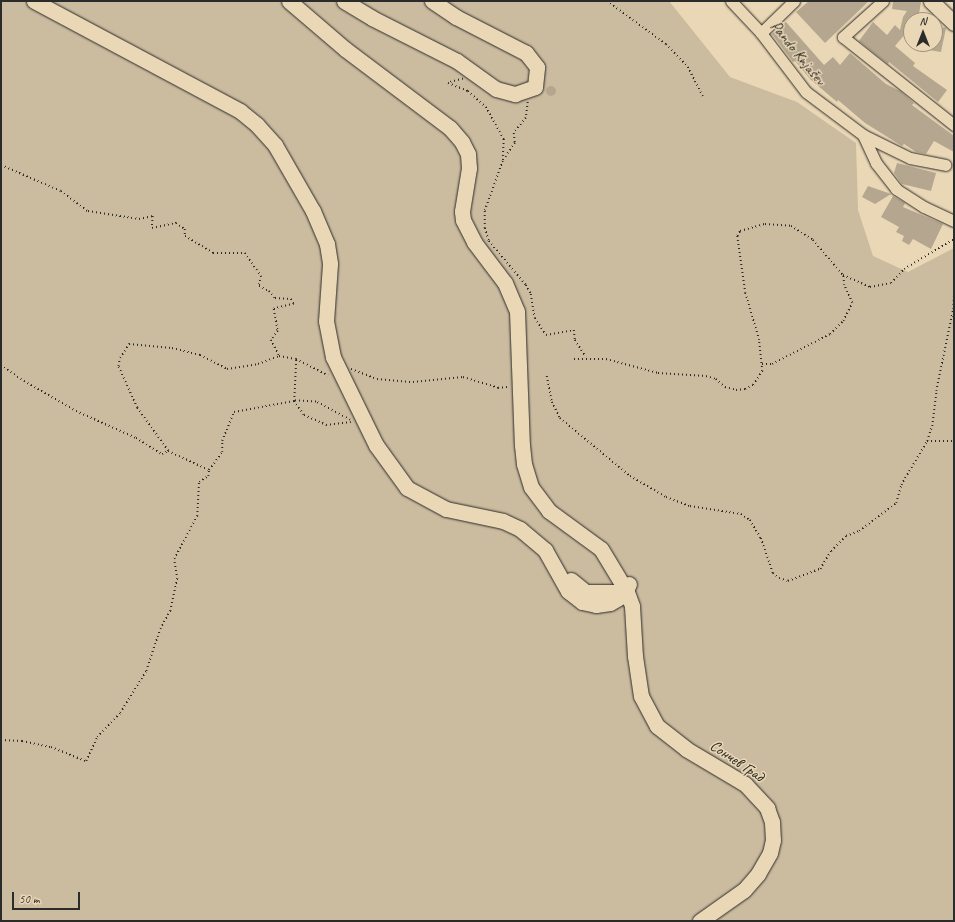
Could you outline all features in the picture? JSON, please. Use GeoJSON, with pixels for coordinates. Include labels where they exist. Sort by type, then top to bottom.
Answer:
{"type":"FeatureCollection","features":[{"type":"Feature","properties":{"kind":"main road"},"geometry":{"type":"LineString","coordinates":[[34,1],[240,111],[257,124],[275,144],[313,211],[327,244],[330,264],[326,321],[333,357],[382,454],[407,488],[430,502],[446,509],[503,521],[520,529],[545,550],[573,597],[588,604],[610,603],[627,592]]}},
{"type":"Feature","properties":{"kind":"main road"},"geometry":{"type":"LineString","coordinates":[[290,1],[345,49],[450,128],[462,142],[468,154],[469,168],[462,211],[463,220],[474,242],[505,282],[514,302],[522,389],[524,464],[537,496],[557,518],[596,544],[612,566],[627,592]]}},
{"type":"Feature","properties":{"kind":"main road"},"geometry":{"type":"LineString","coordinates":[[344,1],[372,18],[457,61],[496,89],[515,94],[535,87],[538,74],[537,67],[526,53],[456,17],[432,1]]}},
{"type":"Feature","properties":{"kind":"main road"},"geometry":{"type":"LineString","coordinates":[[931,1],[954,23]]}},
{"type":"Feature","properties":{"kind":"main road"},"geometry":{"type":"LineString","coordinates":[[522,424],[528,460],[536,484],[556,507],[591,530],[610,546],[628,577],[627,592]]}},
{"type":"Feature","properties":{"kind":"main road"},"geometry":{"type":"LineString","coordinates":[[430,502],[491,513],[520,523],[549,547],[569,578],[577,587],[586,592],[627,592]]}},
{"type":"Feature","properties":{"kind":"main road"},"geometry":{"type":"LineString","coordinates":[[596,592],[608,583],[612,566]]}},
{"type":"Feature","properties":{"kind":"main road","name":"Сончев Град"},"geometry":{"type":"LineString","coordinates":[[627,592],[632,606],[632,620],[641,696],[656,726],[686,749],[745,784],[767,808],[772,822],[773,840],[770,853],[758,874],[744,890],[700,921]]}},
{"type":"Feature","properties":{"kind":"main road"},"geometry":{"type":"LineString","coordinates":[[610,603],[632,620]]}},
{"type":"Feature","properties":{"kind":"street","name":"Pando Knjašev"},"geometry":{"type":"LineString","coordinates":[[731,1],[761,33],[806,92],[863,135],[910,158],[945,166]]}},
{"type":"Feature","properties":{"kind":"street"},"geometry":{"type":"LineString","coordinates":[[761,33],[794,1]]}},
{"type":"Feature","properties":{"kind":"street"},"geometry":{"type":"LineString","coordinates":[[883,1],[843,37],[954,125]]}},
{"type":"Feature","properties":{"kind":"street","name":"Pando Knjašev"},"geometry":{"type":"LineString","coordinates":[[863,135],[876,163],[896,189],[924,207],[954,221]]}},
{"type":"Feature","properties":{"kind":"path"},"geometry":{"type":"LineString","coordinates":[[607,1],[666,44],[688,67],[703,97]]}},
{"type":"Feature","properties":{"kind":"path"},"geometry":{"type":"LineString","coordinates":[[461,81],[448,83],[468,90],[486,107],[504,139],[503,161]]}},
{"type":"Feature","properties":{"kind":"path"},"geometry":{"type":"LineString","coordinates":[[529,90],[526,118],[521,126],[516,128],[515,143],[503,161],[485,211],[485,228],[489,241],[526,285],[531,294],[535,318],[546,335],[574,330],[576,340],[586,357]]}},
{"type":"Feature","properties":{"kind":"path"},"geometry":{"type":"LineString","coordinates":[[1,165],[61,191],[88,211],[139,220],[153,216],[152,228],[176,223],[185,229],[185,236],[213,253],[245,254],[261,276],[259,286],[269,291],[275,298],[291,299],[294,304],[274,309],[278,331],[271,340],[279,356]]}},
{"type":"Feature","properties":{"kind":"path"},"geometry":{"type":"LineString","coordinates":[[574,359],[586,357],[618,361],[658,373],[706,376],[736,390],[753,385],[762,370],[762,364],[759,340],[745,293],[737,236],[740,231],[765,224],[791,226],[813,240],[844,275],[870,287],[891,283],[904,269],[954,239]]}},
{"type":"Feature","properties":{"kind":"path"},"geometry":{"type":"LineString","coordinates":[[762,364],[772,364],[830,334],[843,322],[852,303],[844,285],[844,275]]}},
{"type":"Feature","properties":{"kind":"path"},"geometry":{"type":"LineString","coordinates":[[547,376],[552,402],[560,418],[630,476],[666,497],[690,506],[740,514],[750,520],[761,538],[773,573],[779,578],[788,581],[820,569],[831,551],[846,536],[859,531],[896,503],[901,485],[927,441],[953,309],[954,292]]}},
{"type":"Feature","properties":{"kind":"path"},"geometry":{"type":"LineString","coordinates":[[210,470],[168,451],[137,408],[118,366],[120,358],[129,344],[172,348],[200,355],[226,370],[258,364],[279,356],[296,359],[332,377],[340,371],[354,369],[377,379],[413,382],[463,377],[498,388],[522,389]]}},
{"type":"Feature","properties":{"kind":"path"},"geometry":{"type":"LineString","coordinates":[[296,359],[294,401],[304,415],[326,425],[352,422]]}},
{"type":"Feature","properties":{"kind":"path"},"geometry":{"type":"LineString","coordinates":[[1,365],[24,381],[76,411],[136,438],[162,454],[168,451]]}},
{"type":"Feature","properties":{"kind":"path"},"geometry":{"type":"LineString","coordinates":[[1,740],[22,741],[51,747],[86,761],[96,737],[120,713],[146,671],[160,629],[170,611],[177,579],[174,559],[197,516],[199,482],[208,476],[210,470],[222,452],[222,441],[234,412],[294,401],[316,402],[357,426]]}},
{"type":"Feature","properties":{"kind":"path"},"geometry":{"type":"LineString","coordinates":[[927,441],[954,441]]}},
{"type":"Feature","properties":{"kind":"shaded area"},"geometry":{"type":"Polygon","coordinates":[[[1,1],[669,1],[730,77],[797,102],[856,143],[858,210],[873,256],[908,272],[954,248],[954,921],[1,921],[1,1]]]}},
{"type":"Feature","properties":{"kind":"building"},"geometry":{"type":"Polygon","coordinates":[[[809,1],[869,1],[825,43],[796,12],[809,1]]]}},
{"type":"Feature","properties":{"kind":"building"},"geometry":{"type":"Polygon","coordinates":[[[893,1],[921,2],[919,12],[906,12],[907,11],[892,9],[893,1]]]}},
{"type":"Feature","properties":{"kind":"building"},"geometry":{"type":"Polygon","coordinates":[[[903,17],[903,36],[895,46],[915,63],[913,66],[947,90],[938,102],[889,62],[888,64],[859,41],[873,22],[887,35],[895,25],[900,30],[903,17]]]}},
{"type":"Feature","properties":{"kind":"building"},"geometry":{"type":"Polygon","coordinates":[[[786,22],[824,65],[833,57],[840,65],[850,53],[886,84],[900,91],[914,103],[912,105],[954,136],[954,152],[934,141],[926,154],[916,152],[904,144],[902,146],[865,123],[838,100],[837,102],[810,79],[795,61],[793,62],[772,34],[786,22]]]}},
{"type":"Feature","properties":{"kind":"building"},"geometry":{"type":"Polygon","coordinates":[[[943,27],[946,28],[943,42],[943,27]]]}},
{"type":"Feature","properties":{"kind":"building"},"geometry":{"type":"Polygon","coordinates":[[[551,86],[556,91],[551,96],[546,91],[551,86]]]}},
{"type":"Feature","properties":{"kind":"building"},"geometry":{"type":"Polygon","coordinates":[[[897,163],[936,173],[931,191],[902,184],[894,173],[897,163]]]}},
{"type":"Feature","properties":{"kind":"building"},"geometry":{"type":"Polygon","coordinates":[[[868,186],[891,194],[875,204],[862,197],[868,186]]]}},
{"type":"Feature","properties":{"kind":"building"},"geometry":{"type":"Polygon","coordinates":[[[893,196],[905,203],[903,207],[943,224],[931,249],[913,239],[909,245],[902,241],[904,236],[896,232],[899,227],[881,217],[893,196]]]}}]}
